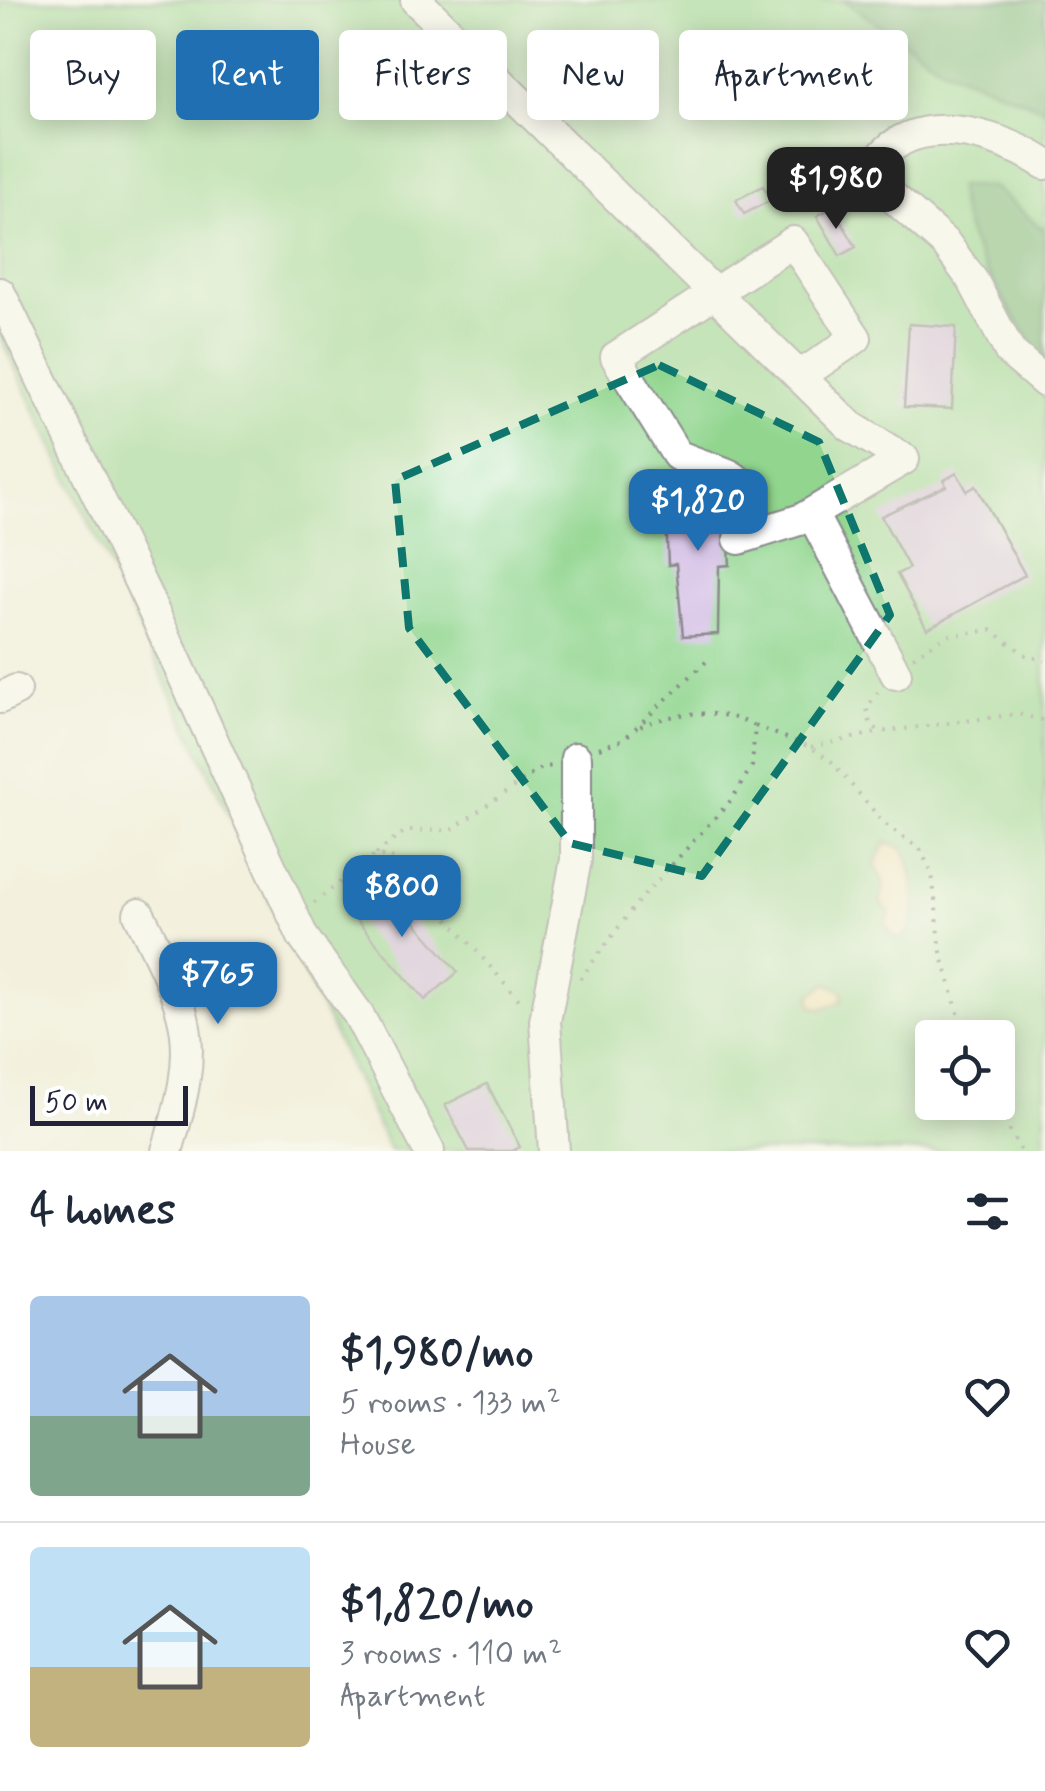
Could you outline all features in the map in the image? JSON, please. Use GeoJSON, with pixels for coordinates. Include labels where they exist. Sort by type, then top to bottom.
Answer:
{"type":"FeatureCollection","features":[{"type":"Feature","properties":{"kind":"street"},"geometry":{"type":"LineString","coordinates":[[416,0],[712,296],[850,426],[904,459],[812,514],[740,539],[747,503],[745,486],[730,472],[678,455],[616,358],[712,296],[794,242],[856,338],[800,376]]}},
{"type":"Feature","properties":{"kind":"street"},"geometry":{"type":"LineString","coordinates":[[1045,164],[1004,141],[959,130],[908,138],[880,157],[873,169],[887,192],[946,244],[973,281],[1010,352],[1045,382]]}},
{"type":"Feature","properties":{"kind":"street"},"geometry":{"type":"LineString","coordinates":[[0,293],[296,918],[317,960],[358,1014],[429,1151]]}},
{"type":"Feature","properties":{"kind":"street"},"geometry":{"type":"LineString","coordinates":[[812,514],[896,674]]}},
{"type":"Feature","properties":{"kind":"street"},"geometry":{"type":"LineString","coordinates":[[554,1151],[545,1021],[576,860],[576,758]]}},
{"type":"Feature","properties":{"kind":"street"},"geometry":{"type":"LineString","coordinates":[[139,914],[175,988],[190,1038],[186,1088],[167,1151]]}},
{"type":"Feature","properties":{"kind":"path"},"geometry":{"type":"LineString","coordinates":[[880,732],[870,723],[867,708],[922,648],[973,630],[991,630],[1026,655],[1045,661]]}},
{"type":"Feature","properties":{"kind":"path"},"geometry":{"type":"LineString","coordinates":[[634,729],[699,713],[755,726],[810,747],[831,761],[885,824],[920,849],[927,859],[941,952],[961,1020]]}},
{"type":"Feature","properties":{"kind":"path"},"geometry":{"type":"LineString","coordinates":[[810,747],[880,732],[1018,714],[1045,721]]}},
{"type":"Feature","properties":{"kind":"path"},"geometry":{"type":"LineString","coordinates":[[376,854],[397,860],[524,1006],[545,1021],[636,904],[732,799],[752,766],[755,726]]}},
{"type":"Feature","properties":{"kind":"path"},"geometry":{"type":"LineString","coordinates":[[296,918],[406,831]]}},
{"type":"Feature","properties":{"kind":"path"},"geometry":{"type":"LineString","coordinates":[[1004,1120],[1021,1151]]}},
{"type":"Feature","properties":{"kind":"highlighted area"},"geometry":{"type":"Polygon","coordinates":[[[659,365],[819,442],[890,615],[702,876],[570,843],[409,628],[395,480],[659,365]]]}},
{"type":"Feature","properties":{"kind":"green space"},"geometry":{"type":"Polygon","coordinates":[[[0,0],[1045,0],[1045,1151],[390,1151],[0,336],[0,0]]]}},
{"type":"Feature","properties":{"kind":"green space"},"geometry":{"type":"Polygon","coordinates":[[[843,0],[1045,0],[1045,109],[945,69],[908,44],[908,30],[887,30],[843,0]]]}},
{"type":"Feature","properties":{"kind":"green space"},"geometry":{"type":"Polygon","coordinates":[[[958,186],[993,187],[1045,231],[1045,365],[978,256],[961,210],[958,186]]]}},
{"type":"Feature","properties":{"kind":"sand"},"geometry":{"type":"Polygon","coordinates":[[[886,843],[903,848],[911,868],[914,909],[908,932],[901,939],[894,938],[885,924],[890,914],[880,903],[884,884],[875,864],[886,843]]]}},
{"type":"Feature","properties":{"kind":"sand"},"geometry":{"type":"Polygon","coordinates":[[[827,983],[843,991],[843,1001],[822,1009],[812,1006],[810,995],[827,983]]]}},
{"type":"Feature","properties":{"kind":"building"},"geometry":{"type":"Polygon","coordinates":[[[763,186],[771,200],[744,214],[736,200],[763,186]]]}},
{"type":"Feature","properties":{"kind":"building"},"geometry":{"type":"Polygon","coordinates":[[[833,207],[856,247],[840,256],[817,216],[833,207]]]}},
{"type":"Feature","properties":{"kind":"building"},"geometry":{"type":"Polygon","coordinates":[[[909,324],[956,327],[952,409],[904,407],[909,324]]]}},
{"type":"Feature","properties":{"kind":"building"},"geometry":{"type":"Polygon","coordinates":[[[957,473],[967,491],[976,486],[1025,575],[927,629],[897,574],[909,568],[881,516],[946,486],[944,480],[957,473]]]}},
{"type":"Feature","properties":{"kind":"building"},"geometry":{"type":"Polygon","coordinates":[[[726,488],[730,565],[719,566],[718,634],[683,636],[676,564],[668,565],[665,490],[726,488]]]}},
{"type":"Feature","properties":{"kind":"building"},"geometry":{"type":"Polygon","coordinates":[[[378,879],[458,972],[425,1000],[345,907],[378,879]]]}},
{"type":"Feature","properties":{"kind":"building"},"geometry":{"type":"Polygon","coordinates":[[[487,1084],[520,1147],[512,1151],[469,1151],[445,1105],[487,1084]]]}}]}
